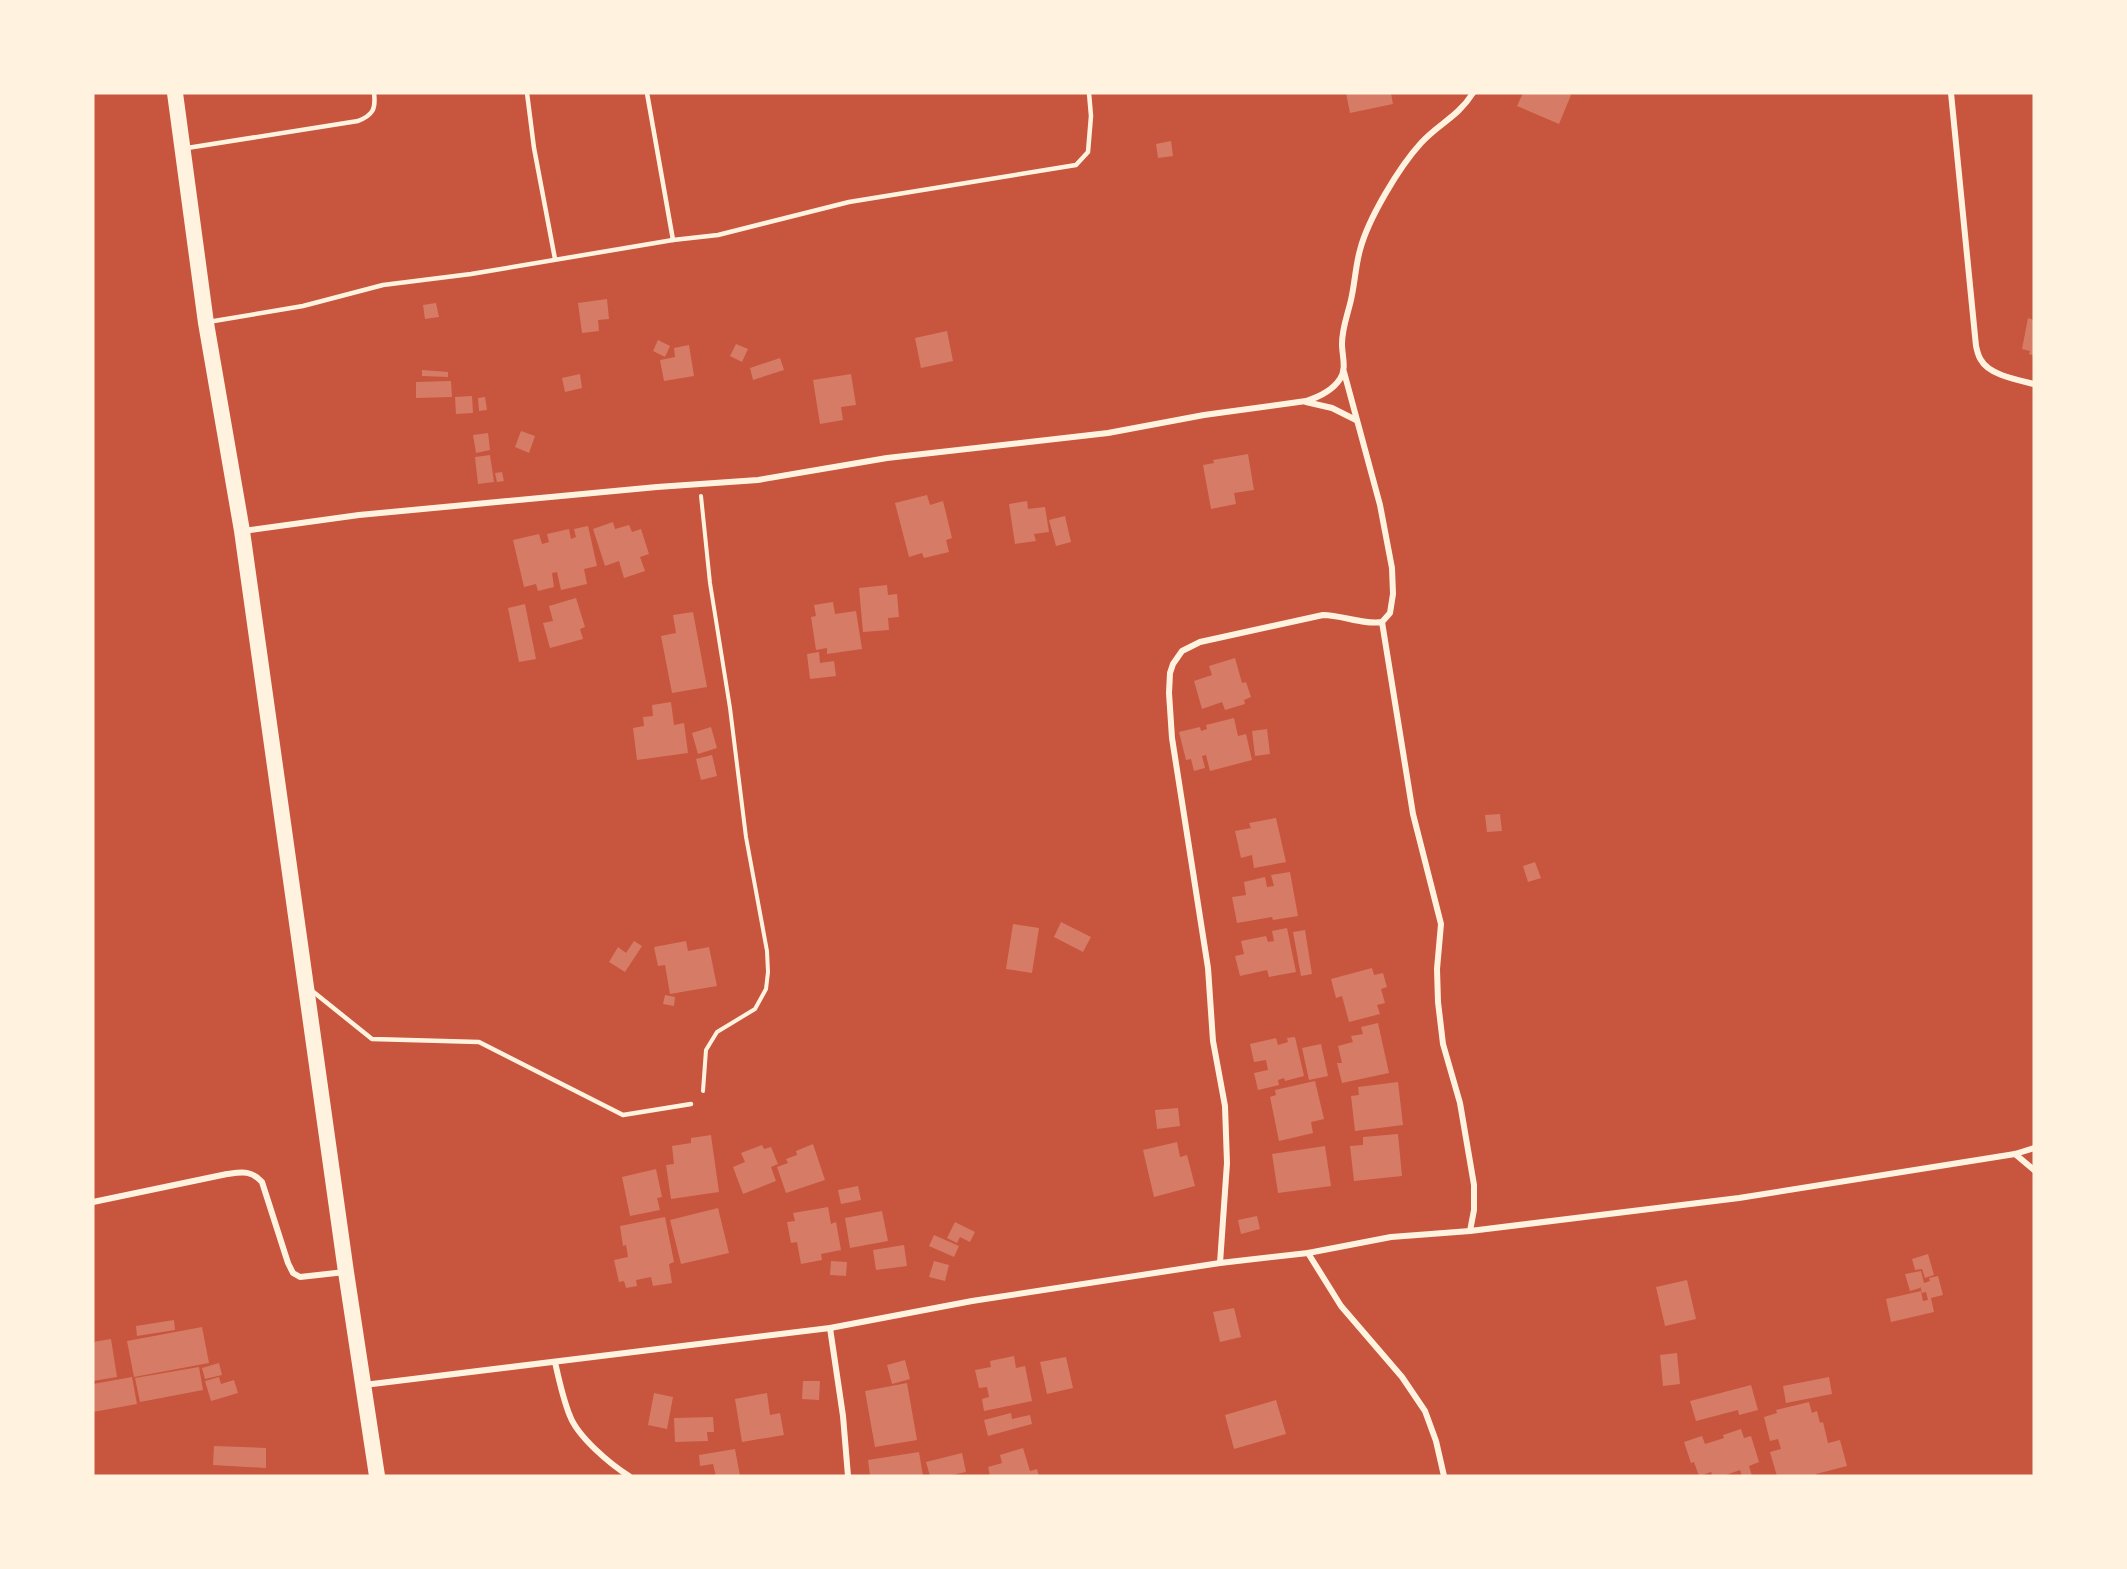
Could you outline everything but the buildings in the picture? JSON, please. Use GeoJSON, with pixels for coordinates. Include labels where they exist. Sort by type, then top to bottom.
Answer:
{"type":"FeatureCollection","features":[{"type":"Feature","properties":{"kind":"highway"},"geometry":{"type":"LineString","coordinates":[[175,93],[206,323],[242,531],[346,1272],[377,1476]]}},
{"type":"Feature","properties":{"kind":"street"},"geometry":{"type":"LineString","coordinates":[[1220,1263],[1227,1163],[1225,1106],[1213,1041],[1209,968],[1172,738],[1170,673],[1182,651],[1200,642],[1323,615],[1336,615],[1373,624],[1382,622],[1390,613],[1393,594],[1392,568],[1380,505],[1344,371],[1342,326],[1352,299],[1359,251],[1365,234],[1394,181],[1420,144],[1452,119],[1465,106],[1473,93]]}},
{"type":"Feature","properties":{"kind":"street"},"geometry":{"type":"LineString","coordinates":[[1951,93],[1976,346],[1981,361],[1992,370],[2034,384]]}},
{"type":"Feature","properties":{"kind":"street"},"geometry":{"type":"LineString","coordinates":[[242,531],[359,515],[758,480],[887,458],[1108,433],[1204,415],[1306,401],[1331,389],[1339,381],[1344,371]]}},
{"type":"Feature","properties":{"kind":"street"},"geometry":{"type":"LineString","coordinates":[[1306,401],[1332,408],[1356,420]]}},
{"type":"Feature","properties":{"kind":"street"},"geometry":{"type":"LineString","coordinates":[[1382,622],[1413,814],[1441,924],[1437,969],[1438,1002],[1443,1044],[1460,1103],[1474,1185],[1474,1210],[1470,1231]]}},
{"type":"Feature","properties":{"kind":"street"},"geometry":{"type":"LineString","coordinates":[[364,1385],[830,1328],[972,1301],[1220,1263],[1308,1253],[1391,1237],[1470,1231],[1739,1198],[2015,1154],[2034,1148]]}},
{"type":"Feature","properties":{"kind":"street"},"geometry":{"type":"LineString","coordinates":[[2015,1154],[2034,1170]]}},
{"type":"Feature","properties":{"kind":"street"},"geometry":{"type":"LineString","coordinates":[[93,1202],[227,1174],[247,1172],[256,1175],[262,1182],[293,1273],[300,1277],[346,1272]]}},
{"type":"Feature","properties":{"kind":"street"},"geometry":{"type":"LineString","coordinates":[[1308,1253],[1341,1306],[1402,1377],[1425,1411],[1436,1441],[1444,1476]]}},
{"type":"Feature","properties":{"kind":"street"},"geometry":{"type":"LineString","coordinates":[[830,1328],[843,1416],[848,1476]]}},
{"type":"Feature","properties":{"kind":"street"},"geometry":{"type":"LineString","coordinates":[[555,1362],[562,1392],[576,1427],[586,1439],[629,1476]]}},
{"type":"Feature","properties":{"kind":"lane"},"geometry":{"type":"LineString","coordinates":[[182,148],[358,121],[369,116],[376,106],[374,93]]}},
{"type":"Feature","properties":{"kind":"lane"},"geometry":{"type":"LineString","coordinates":[[527,93],[534,148],[555,259]]}},
{"type":"Feature","properties":{"kind":"lane"},"geometry":{"type":"LineString","coordinates":[[647,93],[673,240]]}},
{"type":"Feature","properties":{"kind":"lane"},"geometry":{"type":"LineString","coordinates":[[206,323],[303,306],[383,285],[471,274],[673,240],[718,235],[849,202],[1076,165],[1088,152],[1091,116],[1089,93]]}},
{"type":"Feature","properties":{"kind":"lane"},"geometry":{"type":"LineString","coordinates":[[306,986],[372,1039],[479,1042],[623,1115],[691,1104]]}},
{"type":"Feature","properties":{"kind":"path"},"geometry":{"type":"LineString","coordinates":[[700,484],[710,583],[728,696],[746,837],[767,951],[768,972],[766,989],[755,1009],[717,1032],[706,1050],[703,1092]]}}]}
